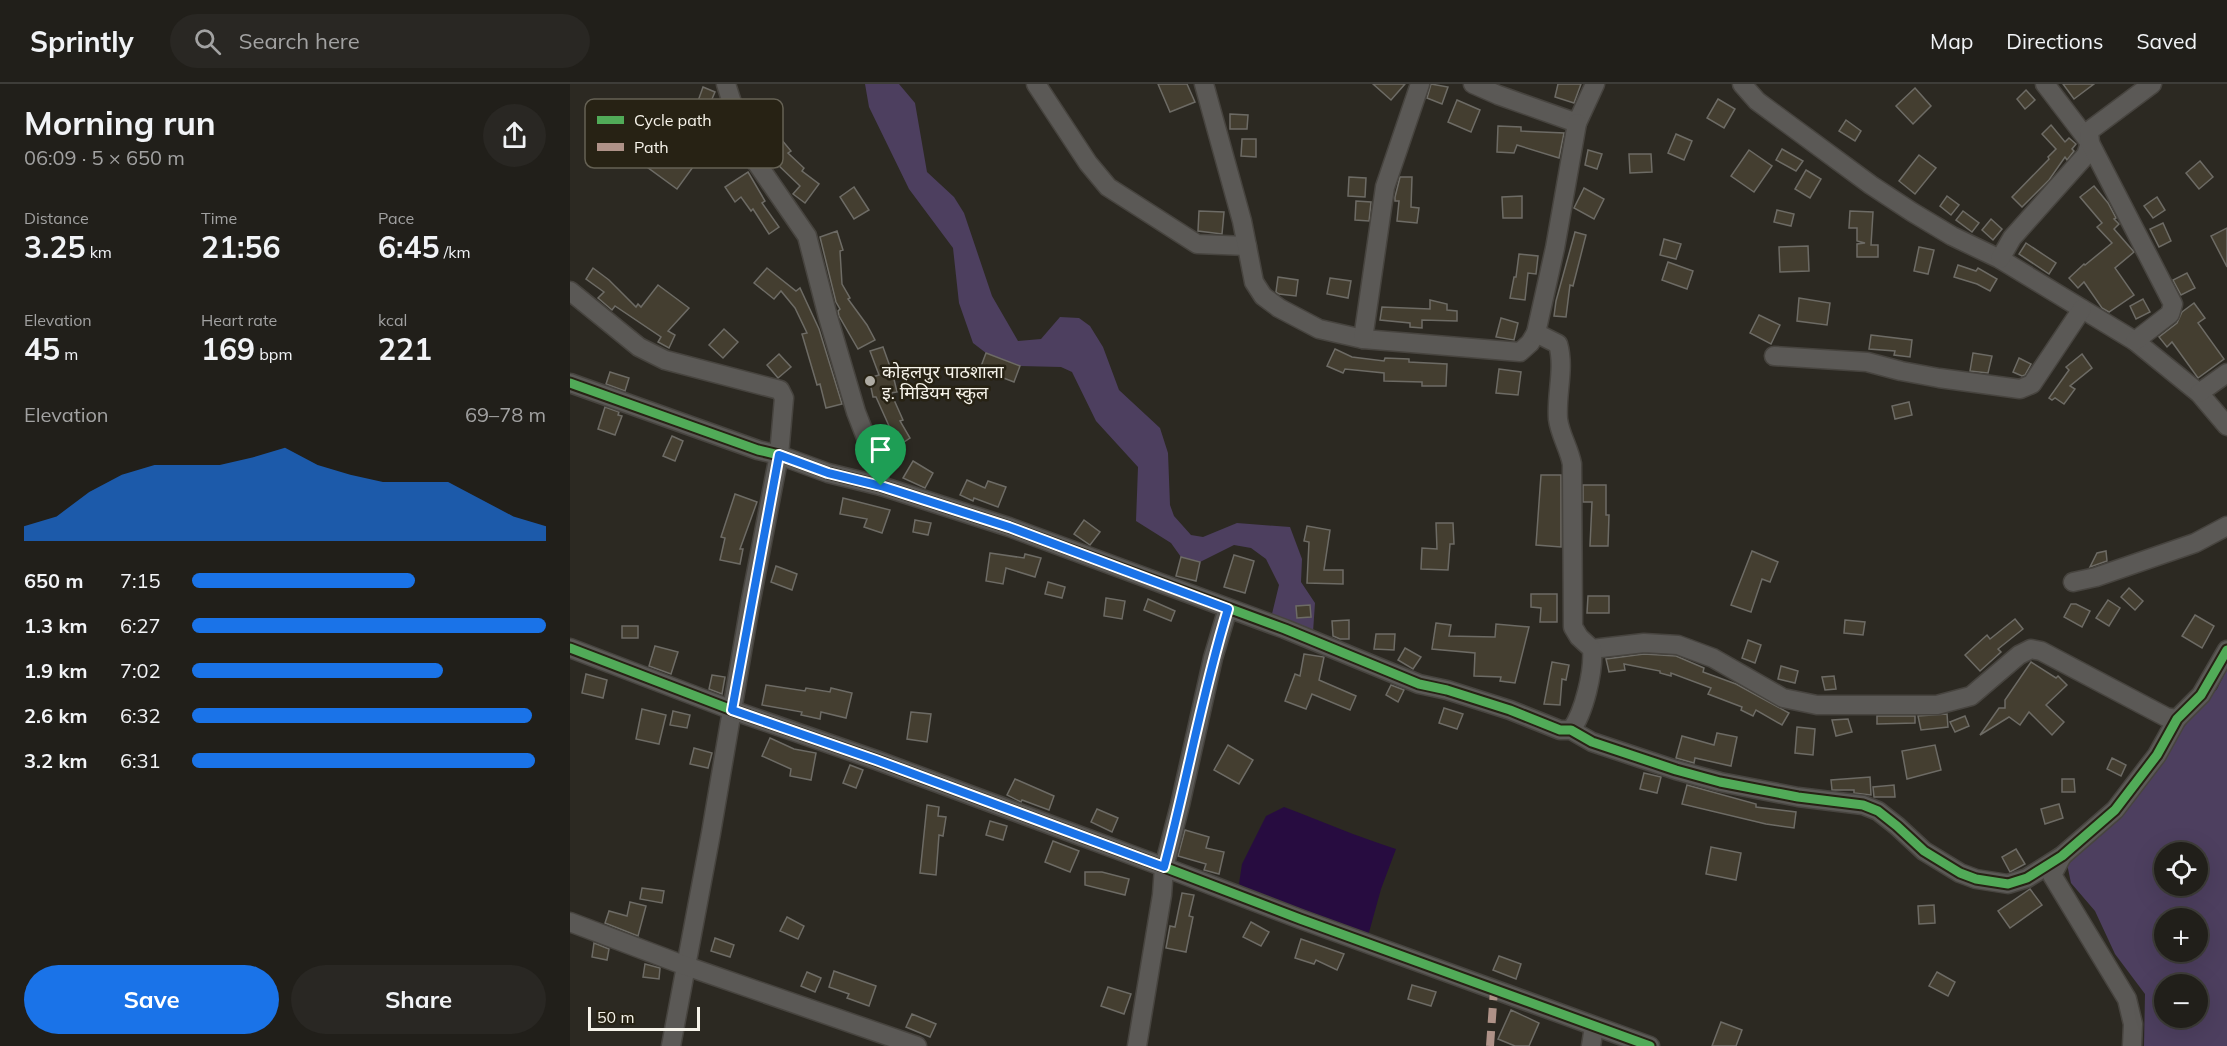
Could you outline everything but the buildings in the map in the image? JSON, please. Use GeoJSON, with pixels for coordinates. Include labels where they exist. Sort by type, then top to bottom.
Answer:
{"type":"FeatureCollection","features":[{"type":"Feature","properties":{"kind":"street"},"geometry":{"type":"LineString","coordinates":[[726,84],[731,99]]}},
{"type":"Feature","properties":{"kind":"street"},"geometry":{"type":"LineString","coordinates":[[1036,84],[1088,163],[1108,187],[1197,244],[1247,246]]}},
{"type":"Feature","properties":{"kind":"street"},"geometry":{"type":"LineString","coordinates":[[1204,84],[1247,246],[1254,282],[1263,296],[1319,329],[1363,339],[1520,352],[1530,343],[1536,333],[1556,248],[1577,123],[1595,84]]}},
{"type":"Feature","properties":{"kind":"street"},"geometry":{"type":"LineString","coordinates":[[1363,339],[1385,188],[1420,84]]}},
{"type":"Feature","properties":{"kind":"street"},"geometry":{"type":"LineString","coordinates":[[1473,84],[1577,123]]}},
{"type":"Feature","properties":{"kind":"street"},"geometry":{"type":"LineString","coordinates":[[1742,84],[1758,101],[1871,185],[1952,236],[2000,259],[2135,341],[2199,393],[2227,426]]}},
{"type":"Feature","properties":{"kind":"street"},"geometry":{"type":"LineString","coordinates":[[2045,84],[2090,143],[2173,304],[2170,314],[2135,341]]}},
{"type":"Feature","properties":{"kind":"street"},"geometry":{"type":"LineString","coordinates":[[2000,259],[2012,238],[2086,155],[2090,143],[2090,131],[2152,84]]}},
{"type":"Feature","properties":{"kind":"street"},"geometry":{"type":"LineString","coordinates":[[760,168],[807,236],[856,412],[877,466],[881,486]]}},
{"type":"Feature","properties":{"kind":"street"},"geometry":{"type":"LineString","coordinates":[[570,291],[639,347],[665,360],[780,390],[784,399],[779,455],[671,1046]]}},
{"type":"Feature","properties":{"kind":"street"},"geometry":{"type":"LineString","coordinates":[[1774,356],[1867,362],[1939,378],[2020,389],[2032,384],[2082,309]]}},
{"type":"Feature","properties":{"kind":"street"},"geometry":{"type":"LineString","coordinates":[[1536,333],[1558,344],[1561,356],[1558,418],[1560,431],[1569,450],[1572,464],[1573,627],[1579,637],[1592,649],[1593,657],[1578,721],[1571,730]]}},
{"type":"Feature","properties":{"kind":"street"},"geometry":{"type":"LineString","coordinates":[[2199,393],[2227,374]]}},
{"type":"Feature","properties":{"kind":"street"},"geometry":{"type":"LineString","coordinates":[[570,383],[828,473],[881,486],[1009,527],[1285,629],[1419,684],[1447,690],[1510,710],[1560,730],[1571,730],[1592,742],[1720,782],[1798,797],[1863,805],[1878,812],[1897,826],[1924,851],[1960,873],[1976,879],[2008,884],[2027,878],[2062,856],[2115,810],[2157,755],[2177,719],[2200,695],[2227,650]]}},
{"type":"Feature","properties":{"kind":"street"},"geometry":{"type":"LineString","coordinates":[[2073,582],[2096,577],[2195,543],[2227,526]]}},
{"type":"Feature","properties":{"kind":"street"},"geometry":{"type":"LineString","coordinates":[[1137,1046],[1162,895],[1164,867],[1213,658],[1228,609]]}},
{"type":"Feature","properties":{"kind":"street"},"geometry":{"type":"LineString","coordinates":[[1592,649],[1644,643],[1678,645],[1713,658],[1784,698],[1817,705],[1937,705],[1971,696],[2019,655],[2031,649],[2041,651],[2166,717],[2177,719]]}},
{"type":"Feature","properties":{"kind":"street"},"geometry":{"type":"LineString","coordinates":[[570,648],[732,710],[876,760],[1300,919],[1650,1046]]}},
{"type":"Feature","properties":{"kind":"street"},"geometry":{"type":"LineString","coordinates":[[2062,856],[2052,875],[2127,999],[2133,1024],[2132,1046]]}},
{"type":"Feature","properties":{"kind":"street"},"geometry":{"type":"LineString","coordinates":[[570,922],[686,966],[917,1046]]}},
{"type":"Feature","properties":{"kind":"street"},"geometry":{"type":"LineString","coordinates":[[1591,1046],[1594,1027]]}},
{"type":"Feature","properties":{"kind":"shaded area"},"geometry":{"type":"Polygon","coordinates":[[[865,84],[899,84],[915,103],[927,172],[954,197],[964,213],[992,296],[1018,341],[1041,339],[1060,317],[1079,318],[1090,326],[1103,347],[1119,390],[1160,428],[1168,453],[1170,505],[1174,516],[1191,535],[1203,537],[1237,523],[1290,527],[1302,559],[1301,582],[1315,603],[1313,632],[1271,618],[1279,585],[1266,559],[1251,548],[1234,545],[1200,562],[1181,557],[1171,543],[1136,521],[1138,467],[1096,421],[1072,372],[1061,367],[1020,366],[986,353],[973,343],[959,303],[953,248],[909,189],[869,107],[865,84]]]}},
{"type":"Feature","properties":{"kind":"shaded area"},"geometry":{"type":"Polygon","coordinates":[[[2227,669],[2227,1046],[2144,1046],[2145,994],[2115,954],[2095,911],[2071,883],[2067,864],[2113,822],[2180,731],[2217,689],[2227,669]]]}},
{"type":"Feature","properties":{"kind":"shaded area"},"geometry":{"type":"Polygon","coordinates":[[[1284,807],[1396,849],[1381,889],[1368,936],[1261,896],[1239,884],[1242,864],[1266,816],[1284,807]]]}},
{"type":"Feature","properties":{"kind":"marked path"},"geometry":{"type":"LineString","coordinates":[[1490,1046],[1494,990]]}},
{"type":"Feature","properties":{"kind":"cycle path"},"geometry":{"type":"LineString","coordinates":[[570,383],[828,473],[881,486],[1009,527],[1285,629],[1419,684],[1447,690],[1510,710],[1560,730],[1571,730],[1592,742],[1676,770],[1720,782],[1798,797],[1863,805],[1878,811],[1924,851],[1960,873],[1976,879],[2008,884],[2027,878],[2062,856],[2115,810],[2157,755],[2177,719],[2201,695],[2227,650]]}},
{"type":"Feature","properties":{"kind":"cycle path"},"geometry":{"type":"LineString","coordinates":[[570,648],[732,710],[876,760],[1300,919],[1650,1046]]}},
{"type":"Feature","properties":{"kind":"place","name":"कोहलपुर पाठशाला इ. मिडियम स्कुल"},"geometry":{"type":"Point","coordinates":[870,381]}},
{"type":"Feature","properties":{"kind":"route"},"geometry":{"type":"LineString","coordinates":[[779,455],[828,473],[881,486],[1009,527],[1228,609],[1213,658],[1164,867],[876,760],[732,710],[763,531],[779,455]]}}]}
